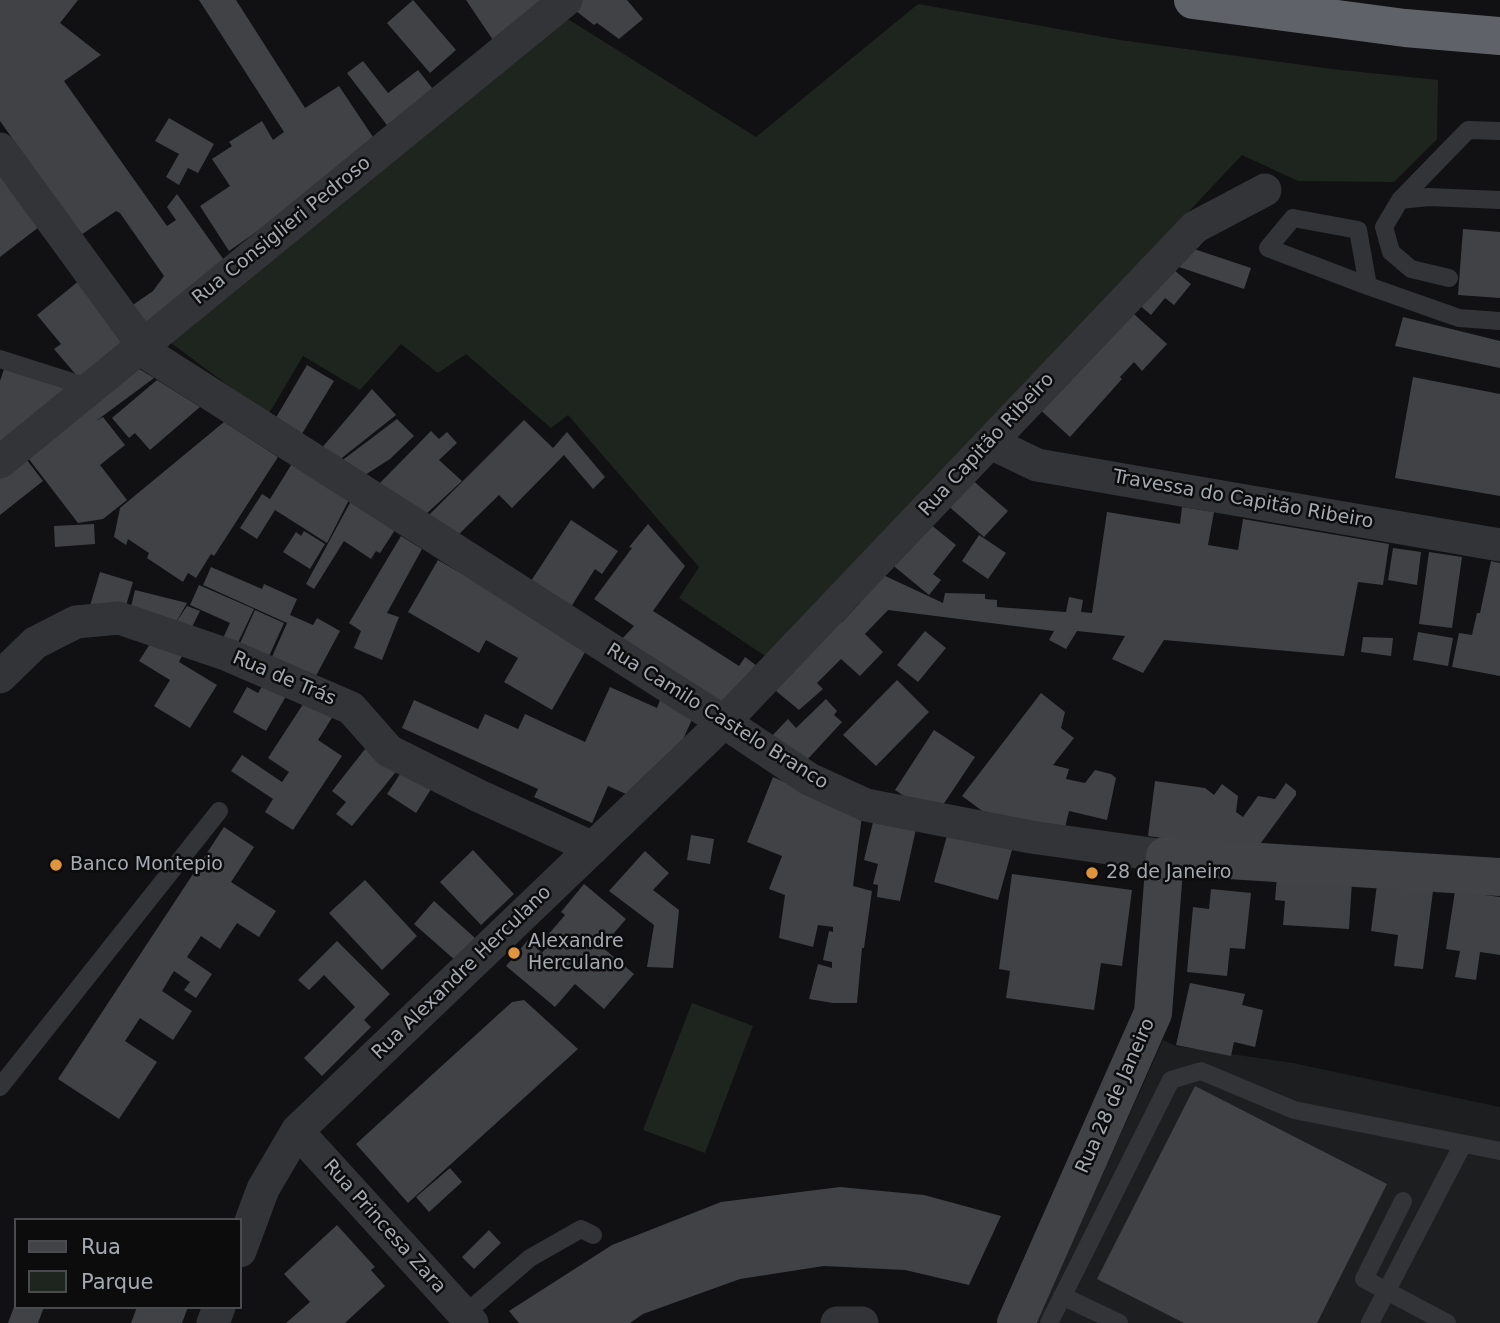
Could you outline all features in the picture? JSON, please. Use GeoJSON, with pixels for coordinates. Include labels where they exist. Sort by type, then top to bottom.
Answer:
{"type":"FeatureCollection","features":[{"type":"Feature","properties":{"kind":"highway"},"geometry":{"type":"LineString","coordinates":[[1193,0],[1392,27],[1500,36]]}},
{"type":"Feature","properties":{"kind":"street","name":"Rua Consiglieri Pedroso"},"geometry":{"type":"LineString","coordinates":[[0,462],[566,0]]}},
{"type":"Feature","properties":{"kind":"street","name":"Rua Camilo Castelo Branco"},"geometry":{"type":"LineString","coordinates":[[0,149],[151,356],[809,779],[866,806],[1031,837],[1165,856],[1500,877]]}},
{"type":"Feature","properties":{"kind":"street","name":"Rua Capitão Ribeiro"},"geometry":{"type":"LineString","coordinates":[[724,722],[1195,227],[1265,190]]}},
{"type":"Feature","properties":{"kind":"street","name":"Travessa do Capitão Ribeiro"},"geometry":{"type":"LineString","coordinates":[[990,443],[1037,465],[1500,545]]}},
{"type":"Feature","properties":{"kind":"street","name":"Rua de Trás"},"geometry":{"type":"LineString","coordinates":[[0,677],[35,643],[76,622],[119,618],[228,655],[351,708],[389,751],[593,848]]}},
{"type":"Feature","properties":{"kind":"street","name":"Rua Alexandre Herculano"},"geometry":{"type":"LineString","coordinates":[[242,1246],[263,1189],[297,1130],[724,722]]}},
{"type":"Feature","properties":{"kind":"street","name":"Rua 28 de Janeiro"},"geometry":{"type":"LineString","coordinates":[[1016,1323],[1153,1013],[1165,856]]}},
{"type":"Feature","properties":{"kind":"street","name":"Rua Princesa Zara"},"geometry":{"type":"LineString","coordinates":[[297,1130],[463,1320]]}},
{"type":"Feature","properties":{"kind":"street"},"geometry":{"type":"LineString","coordinates":[[837,1323],[862,1323]]}},
{"type":"Feature","properties":{"kind":"lane"},"geometry":{"type":"LineString","coordinates":[[1449,278],[1410,269],[1391,252],[1384,227],[1400,200],[1468,130],[1500,131]]}},
{"type":"Feature","properties":{"kind":"lane"},"geometry":{"type":"LineString","coordinates":[[1400,200],[1500,200]]}},
{"type":"Feature","properties":{"kind":"lane"},"geometry":{"type":"LineString","coordinates":[[1367,286],[1358,230],[1293,218],[1268,248],[1367,286],[1459,318],[1500,321]]}},
{"type":"Feature","properties":{"kind":"lane"},"geometry":{"type":"LineString","coordinates":[[0,359],[91,388]]}},
{"type":"Feature","properties":{"kind":"lane"},"geometry":{"type":"LineString","coordinates":[[0,1087],[219,811]]}},
{"type":"Feature","properties":{"kind":"lane"},"geometry":{"type":"LineString","coordinates":[[1049,1323],[1171,1080],[1201,1071],[1294,1110],[1500,1152]]}},
{"type":"Feature","properties":{"kind":"lane"},"geometry":{"type":"LineString","coordinates":[[1370,1323],[1463,1144]]}},
{"type":"Feature","properties":{"kind":"lane"},"geometry":{"type":"LineString","coordinates":[[1403,1202],[1364,1279],[1447,1323]]}},
{"type":"Feature","properties":{"kind":"lane"},"geometry":{"type":"LineString","coordinates":[[463,1320],[530,1258],[580,1229],[593,1235]]}},
{"type":"Feature","properties":{"kind":"lane"},"geometry":{"type":"LineString","coordinates":[[1062,1296],[1119,1323]]}},
{"type":"Feature","properties":{"kind":"shaded area"},"geometry":{"type":"Polygon","coordinates":[[[1163,1040],[1176,1046],[1293,1063],[1500,1107],[1500,1323],[1036,1323],[1163,1040]]]}},
{"type":"Feature","properties":{"kind":"green space"},"geometry":{"type":"Polygon","coordinates":[[[918,4],[1120,40],[1332,69],[1438,80],[1437,139],[1394,182],[1298,181],[1242,155],[768,658],[679,598],[699,567],[568,415],[551,428],[466,354],[438,373],[401,344],[360,390],[303,356],[268,415],[171,343],[563,16],[756,137],[918,4]]]}},
{"type":"Feature","properties":{"kind":"green space"},"geometry":{"type":"Polygon","coordinates":[[[692,1003],[753,1026],[705,1153],[643,1130],[692,1003]]]}},
{"type":"Feature","properties":{"kind":"building"},"geometry":{"type":"Polygon","coordinates":[[[0,0],[78,0],[60,23],[101,55],[64,81],[167,226],[176,220],[167,207],[177,194],[231,270],[149,329],[130,307],[153,291],[164,276],[120,213],[116,211],[81,235],[0,121],[0,0]]]}},
{"type":"Feature","properties":{"kind":"building"},"geometry":{"type":"Polygon","coordinates":[[[199,0],[236,0],[305,108],[339,86],[379,146],[229,251],[200,206],[230,186],[212,159],[232,146],[229,142],[262,121],[273,140],[284,132],[199,0]]]}},
{"type":"Feature","properties":{"kind":"building"},"geometry":{"type":"Polygon","coordinates":[[[413,0],[456,50],[430,73],[387,23],[413,0]]]}},
{"type":"Feature","properties":{"kind":"building"},"geometry":{"type":"Polygon","coordinates":[[[466,0],[547,0],[495,43],[466,0]]]}},
{"type":"Feature","properties":{"kind":"building"},"geometry":{"type":"Polygon","coordinates":[[[579,0],[627,0],[643,19],[619,39],[597,23],[594,25],[571,7],[579,0]]]}},
{"type":"Feature","properties":{"kind":"building"},"geometry":{"type":"Polygon","coordinates":[[[363,61],[388,93],[418,70],[436,93],[390,129],[347,73],[363,61]]]}},
{"type":"Feature","properties":{"kind":"building"},"geometry":{"type":"Polygon","coordinates":[[[169,118],[214,144],[198,173],[188,168],[179,185],[166,177],[179,154],[155,141],[169,118]]]}},
{"type":"Feature","properties":{"kind":"building"},"geometry":{"type":"Polygon","coordinates":[[[0,158],[48,220],[0,257],[0,158]]]}},
{"type":"Feature","properties":{"kind":"building"},"geometry":{"type":"Polygon","coordinates":[[[1463,229],[1500,232],[1500,298],[1458,295],[1463,229]]]}},
{"type":"Feature","properties":{"kind":"building"},"geometry":{"type":"Polygon","coordinates":[[[1182,245],[1251,268],[1244,289],[1176,266],[1182,245]]]}},
{"type":"Feature","properties":{"kind":"building"},"geometry":{"type":"Polygon","coordinates":[[[1168,265],[1191,284],[1174,305],[1165,298],[1151,315],[1137,303],[1168,265]]]}},
{"type":"Feature","properties":{"kind":"building"},"geometry":{"type":"Polygon","coordinates":[[[80,280],[132,345],[83,383],[54,349],[61,344],[37,315],[80,280]]]}},
{"type":"Feature","properties":{"kind":"building"},"geometry":{"type":"Polygon","coordinates":[[[1125,306],[1167,344],[1142,371],[1134,362],[1070,437],[1035,405],[1125,306]]]}},
{"type":"Feature","properties":{"kind":"building"},"geometry":{"type":"Polygon","coordinates":[[[1403,317],[1500,341],[1500,368],[1395,346],[1403,317]]]}},
{"type":"Feature","properties":{"kind":"building"},"geometry":{"type":"Polygon","coordinates":[[[131,364],[154,378],[96,421],[103,417],[125,445],[100,465],[127,500],[103,519],[78,523],[25,454],[131,364]]]}},
{"type":"Feature","properties":{"kind":"building"},"geometry":{"type":"Polygon","coordinates":[[[307,365],[334,381],[300,437],[274,421],[307,365]]]}},
{"type":"Feature","properties":{"kind":"building"},"geometry":{"type":"Polygon","coordinates":[[[5,366],[68,385],[0,452],[0,381],[5,366]]]}},
{"type":"Feature","properties":{"kind":"building"},"geometry":{"type":"Polygon","coordinates":[[[1413,377],[1500,394],[1500,496],[1395,478],[1413,377]]]}},
{"type":"Feature","properties":{"kind":"building"},"geometry":{"type":"Polygon","coordinates":[[[157,380],[200,407],[150,450],[135,433],[129,438],[112,418],[157,380]]]}},
{"type":"Feature","properties":{"kind":"building"},"geometry":{"type":"Polygon","coordinates":[[[372,389],[396,415],[338,461],[320,450],[372,389]]]}},
{"type":"Feature","properties":{"kind":"building"},"geometry":{"type":"Polygon","coordinates":[[[397,419],[414,436],[390,459],[365,475],[340,462],[397,419]]]}},
{"type":"Feature","properties":{"kind":"building"},"geometry":{"type":"Polygon","coordinates":[[[524,420],[553,448],[567,432],[605,477],[593,489],[564,455],[512,508],[499,495],[458,535],[427,517],[524,420]]]}},
{"type":"Feature","properties":{"kind":"building"},"geometry":{"type":"Polygon","coordinates":[[[224,422],[278,457],[214,556],[211,554],[196,578],[188,573],[183,582],[147,558],[149,553],[128,539],[126,545],[114,537],[120,508],[224,422]]]}},
{"type":"Feature","properties":{"kind":"building"},"geometry":{"type":"Polygon","coordinates":[[[431,431],[439,439],[447,432],[457,443],[439,460],[462,481],[425,515],[377,486],[431,431]]]}},
{"type":"Feature","properties":{"kind":"building"},"geometry":{"type":"Polygon","coordinates":[[[20,451],[43,481],[0,515],[0,467],[20,451]]]}},
{"type":"Feature","properties":{"kind":"building"},"geometry":{"type":"Polygon","coordinates":[[[293,462],[350,498],[327,543],[275,510],[257,539],[240,528],[262,494],[270,499],[293,462]]]}},
{"type":"Feature","properties":{"kind":"building"},"geometry":{"type":"Polygon","coordinates":[[[970,478],[1008,511],[984,537],[946,504],[970,478]]]}},
{"type":"Feature","properties":{"kind":"building"},"geometry":{"type":"Polygon","coordinates":[[[351,501],[395,530],[380,553],[376,551],[371,559],[344,541],[314,589],[306,584],[351,501]]]}},
{"type":"Feature","properties":{"kind":"building"},"geometry":{"type":"Polygon","coordinates":[[[1182,507],[1214,512],[1208,545],[1238,550],[1243,519],[1389,544],[1383,585],[1358,582],[1344,656],[1164,640],[1143,673],[1112,659],[1125,636],[1077,631],[1066,649],[1049,640],[1054,631],[888,610],[865,634],[883,652],[860,676],[841,659],[817,683],[823,689],[799,710],[770,686],[835,617],[842,622],[859,604],[879,573],[943,603],[945,593],[985,594],[985,599],[997,600],[997,607],[1066,612],[1069,597],[1083,600],[1081,612],[1092,613],[1107,512],[1180,524],[1182,507]]]}},
{"type":"Feature","properties":{"kind":"building"},"geometry":{"type":"Polygon","coordinates":[[[571,520],[618,551],[602,574],[595,569],[569,610],[529,584],[571,520]]]}},
{"type":"Feature","properties":{"kind":"building"},"geometry":{"type":"Polygon","coordinates":[[[925,520],[956,545],[933,574],[941,580],[929,595],[890,563],[925,520]]]}},
{"type":"Feature","properties":{"kind":"building"},"geometry":{"type":"Polygon","coordinates":[[[94,524],[95,544],[55,547],[54,526],[94,524]]]}},
{"type":"Feature","properties":{"kind":"building"},"geometry":{"type":"Polygon","coordinates":[[[648,524],[685,566],[653,611],[739,666],[745,657],[761,669],[727,710],[619,642],[634,626],[594,599],[648,524]]]}},
{"type":"Feature","properties":{"kind":"building"},"geometry":{"type":"Polygon","coordinates":[[[304,531],[325,544],[310,569],[283,552],[296,532],[301,536],[304,531]]]}},
{"type":"Feature","properties":{"kind":"building"},"geometry":{"type":"Polygon","coordinates":[[[979,535],[1006,553],[988,579],[962,561],[979,535]]]}},
{"type":"Feature","properties":{"kind":"building"},"geometry":{"type":"Polygon","coordinates":[[[401,536],[422,549],[387,613],[399,617],[382,660],[354,648],[361,631],[349,623],[401,536]]]}},
{"type":"Feature","properties":{"kind":"building"},"geometry":{"type":"Polygon","coordinates":[[[1393,548],[1421,552],[1417,585],[1388,580],[1393,548]]]}},
{"type":"Feature","properties":{"kind":"building"},"geometry":{"type":"Polygon","coordinates":[[[1429,552],[1462,557],[1452,628],[1419,624],[1429,552]]]}},
{"type":"Feature","properties":{"kind":"building"},"geometry":{"type":"Polygon","coordinates":[[[438,560],[588,647],[552,710],[504,682],[518,658],[486,640],[479,653],[408,612],[438,560]]]}},
{"type":"Feature","properties":{"kind":"building"},"geometry":{"type":"Polygon","coordinates":[[[1491,561],[1500,563],[1500,676],[1452,667],[1459,633],[1472,635],[1477,613],[1480,613],[1491,561]]]}},
{"type":"Feature","properties":{"kind":"building"},"geometry":{"type":"Polygon","coordinates":[[[211,567],[262,589],[264,584],[297,599],[290,615],[313,625],[317,618],[340,631],[310,687],[267,668],[287,623],[203,585],[211,567]]]}},
{"type":"Feature","properties":{"kind":"building"},"geometry":{"type":"Polygon","coordinates":[[[100,572],[133,582],[122,619],[89,609],[100,572]]]}},
{"type":"Feature","properties":{"kind":"building"},"geometry":{"type":"Polygon","coordinates":[[[199,585],[254,609],[234,651],[220,645],[230,623],[190,605],[199,585]]]}},
{"type":"Feature","properties":{"kind":"building"},"geometry":{"type":"Polygon","coordinates":[[[135,590],[187,603],[175,624],[187,606],[200,611],[189,633],[128,619],[135,590]]]}},
{"type":"Feature","properties":{"kind":"building"},"geometry":{"type":"Polygon","coordinates":[[[255,610],[284,623],[265,665],[236,652],[255,610]]]}},
{"type":"Feature","properties":{"kind":"building"},"geometry":{"type":"Polygon","coordinates":[[[925,631],[946,648],[918,682],[897,665],[925,631]]]}},
{"type":"Feature","properties":{"kind":"building"},"geometry":{"type":"Polygon","coordinates":[[[1418,632],[1453,638],[1448,666],[1413,660],[1418,632]]]}},
{"type":"Feature","properties":{"kind":"building"},"geometry":{"type":"Polygon","coordinates":[[[155,636],[183,654],[179,662],[217,685],[190,728],[154,706],[170,680],[139,661],[155,636]]]}},
{"type":"Feature","properties":{"kind":"building"},"geometry":{"type":"Polygon","coordinates":[[[1363,637],[1393,638],[1391,656],[1361,652],[1363,637]]]}},
{"type":"Feature","properties":{"kind":"building"},"geometry":{"type":"Polygon","coordinates":[[[267,678],[289,691],[266,731],[233,712],[247,687],[258,693],[267,678]]]}},
{"type":"Feature","properties":{"kind":"building"},"geometry":{"type":"Polygon","coordinates":[[[897,680],[929,712],[876,766],[843,735],[897,680]]]}},
{"type":"Feature","properties":{"kind":"building"},"geometry":{"type":"Polygon","coordinates":[[[610,687],[657,708],[660,700],[694,715],[653,806],[608,786],[592,823],[534,797],[538,789],[402,728],[414,700],[478,729],[485,714],[518,729],[525,714],[585,742],[610,687]]]}},
{"type":"Feature","properties":{"kind":"building"},"geometry":{"type":"Polygon","coordinates":[[[1041,693],[1065,712],[1061,728],[1074,738],[1053,765],[1069,769],[1066,779],[1085,783],[1095,770],[1116,778],[1107,820],[1069,811],[1064,832],[989,816],[962,796],[1041,693]]]}},
{"type":"Feature","properties":{"kind":"building"},"geometry":{"type":"Polygon","coordinates":[[[309,695],[335,713],[318,740],[342,756],[293,830],[265,812],[273,799],[231,771],[242,755],[282,782],[289,772],[268,758],[309,695]]]}},
{"type":"Feature","properties":{"kind":"building"},"geometry":{"type":"Polygon","coordinates":[[[826,699],[837,711],[834,715],[842,722],[806,761],[770,738],[788,719],[796,728],[826,699]]]}},
{"type":"Feature","properties":{"kind":"building"},"geometry":{"type":"Polygon","coordinates":[[[934,730],[975,757],[935,817],[895,790],[934,730]]]}},
{"type":"Feature","properties":{"kind":"building"},"geometry":{"type":"Polygon","coordinates":[[[369,744],[399,768],[352,826],[336,814],[346,802],[332,791],[369,744]]]}},
{"type":"Feature","properties":{"kind":"building"},"geometry":{"type":"Polygon","coordinates":[[[404,768],[433,786],[416,813],[387,794],[404,768]]]}},
{"type":"Feature","properties":{"kind":"building"},"geometry":{"type":"Polygon","coordinates":[[[773,777],[862,816],[853,886],[872,891],[862,948],[857,1003],[809,999],[818,964],[832,968],[832,962],[823,960],[829,931],[833,932],[833,927],[818,925],[813,947],[779,938],[785,895],[769,889],[782,856],[747,842],[773,777]]]}},
{"type":"Feature","properties":{"kind":"building"},"geometry":{"type":"Polygon","coordinates":[[[1155,781],[1205,788],[1214,795],[1222,784],[1238,796],[1236,812],[1243,817],[1258,796],[1275,799],[1286,783],[1296,791],[1296,795],[1255,851],[1148,836],[1155,781]]]}},
{"type":"Feature","properties":{"kind":"building"},"geometry":{"type":"Polygon","coordinates":[[[874,818],[916,829],[900,901],[877,897],[878,885],[873,884],[878,864],[864,860],[874,818]]]}},
{"type":"Feature","properties":{"kind":"building"},"geometry":{"type":"Polygon","coordinates":[[[224,827],[254,847],[231,882],[276,911],[259,937],[237,923],[220,949],[201,936],[187,957],[212,974],[196,998],[184,990],[190,982],[174,971],[162,991],[192,1011],[173,1040],[140,1018],[125,1041],[157,1062],[119,1119],[58,1079],[224,827]]]}},
{"type":"Feature","properties":{"kind":"building"},"geometry":{"type":"Polygon","coordinates":[[[948,832],[1012,850],[998,900],[934,882],[948,832]]]}},
{"type":"Feature","properties":{"kind":"building"},"geometry":{"type":"Polygon","coordinates":[[[691,835],[714,839],[710,864],[687,860],[691,835]]]}},
{"type":"Feature","properties":{"kind":"building"},"geometry":{"type":"Polygon","coordinates":[[[473,850],[514,894],[481,925],[440,882],[473,850]]]}},
{"type":"Feature","properties":{"kind":"building"},"geometry":{"type":"Polygon","coordinates":[[[645,851],[669,873],[653,890],[679,910],[673,968],[647,967],[654,925],[609,891],[645,851]]]}},
{"type":"Feature","properties":{"kind":"building"},"geometry":{"type":"Polygon","coordinates":[[[1012,874],[1132,890],[1122,966],[1101,963],[1094,1010],[1006,998],[1010,971],[999,969],[1012,874]]]}},
{"type":"Feature","properties":{"kind":"building"},"geometry":{"type":"Polygon","coordinates":[[[1277,876],[1352,881],[1349,929],[1283,925],[1285,901],[1275,900],[1277,876]]]}},
{"type":"Feature","properties":{"kind":"building"},"geometry":{"type":"Polygon","coordinates":[[[365,880],[417,936],[382,970],[329,913],[365,880]]]}},
{"type":"Feature","properties":{"kind":"building"},"geometry":{"type":"Polygon","coordinates":[[[584,884],[626,919],[602,947],[634,974],[604,1009],[575,984],[555,1007],[506,966],[528,940],[542,953],[552,940],[547,936],[565,915],[561,912],[584,884]]]}},
{"type":"Feature","properties":{"kind":"building"},"geometry":{"type":"Polygon","coordinates":[[[1377,884],[1433,891],[1423,969],[1394,966],[1398,935],[1371,931],[1377,884]]]}},
{"type":"Feature","properties":{"kind":"building"},"geometry":{"type":"Polygon","coordinates":[[[1211,889],[1251,893],[1245,949],[1230,948],[1227,976],[1187,972],[1193,907],[1209,909],[1211,889]]]}},
{"type":"Feature","properties":{"kind":"building"},"geometry":{"type":"Polygon","coordinates":[[[1455,891],[1500,897],[1500,955],[1480,952],[1476,980],[1455,977],[1460,951],[1446,949],[1455,891]]]}},
{"type":"Feature","properties":{"kind":"building"},"geometry":{"type":"Polygon","coordinates":[[[434,901],[475,938],[456,961],[414,924],[434,901]]]}},
{"type":"Feature","properties":{"kind":"building"},"geometry":{"type":"Polygon","coordinates":[[[337,941],[390,994],[364,1020],[371,1027],[322,1076],[304,1058],[355,1007],[324,975],[309,990],[298,980],[337,941]]]}},
{"type":"Feature","properties":{"kind":"building"},"geometry":{"type":"Polygon","coordinates":[[[1190,983],[1245,994],[1242,1005],[1263,1010],[1255,1047],[1234,1042],[1231,1056],[1176,1045],[1190,983]]]}},
{"type":"Feature","properties":{"kind":"building"},"geometry":{"type":"Polygon","coordinates":[[[524,1000],[578,1049],[408,1203],[356,1144],[512,1002],[524,1000]]]}},
{"type":"Feature","properties":{"kind":"building"},"geometry":{"type":"Polygon","coordinates":[[[1195,1086],[1387,1184],[1317,1323],[1184,1323],[1097,1279],[1195,1086]]]}},
{"type":"Feature","properties":{"kind":"building"},"geometry":{"type":"Polygon","coordinates":[[[450,1168],[462,1182],[429,1212],[416,1197],[450,1168]]]}},
{"type":"Feature","properties":{"kind":"building"},"geometry":{"type":"Polygon","coordinates":[[[840,1187],[924,1195],[1001,1216],[969,1285],[905,1270],[824,1266],[740,1279],[643,1314],[630,1323],[519,1323],[509,1311],[612,1245],[721,1202],[840,1187]]]}},
{"type":"Feature","properties":{"kind":"building"},"geometry":{"type":"Polygon","coordinates":[[[337,1225],[375,1267],[371,1270],[385,1286],[345,1323],[286,1323],[310,1302],[284,1274],[337,1225]]]}},
{"type":"Feature","properties":{"kind":"building"},"geometry":{"type":"Polygon","coordinates":[[[489,1230],[501,1243],[474,1269],[462,1257],[489,1230]]]}},
{"type":"Feature","properties":{"kind":"building"},"geometry":{"type":"Polygon","coordinates":[[[14,1307],[43,1309],[38,1323],[8,1323],[14,1307]]]}},
{"type":"Feature","properties":{"kind":"building"},"geometry":{"type":"Polygon","coordinates":[[[136,1309],[187,1309],[182,1323],[131,1323],[136,1309]]]}},
{"type":"Feature","properties":{"kind":"place","name":"Banco Montepio"},"geometry":{"type":"Point","coordinates":[56,865]}},
{"type":"Feature","properties":{"kind":"place","name":"28 de Janeiro"},"geometry":{"type":"Point","coordinates":[1092,873]}},
{"type":"Feature","properties":{"kind":"place","name":"Alexandre Herculano"},"geometry":{"type":"Point","coordinates":[514,953]}}]}
